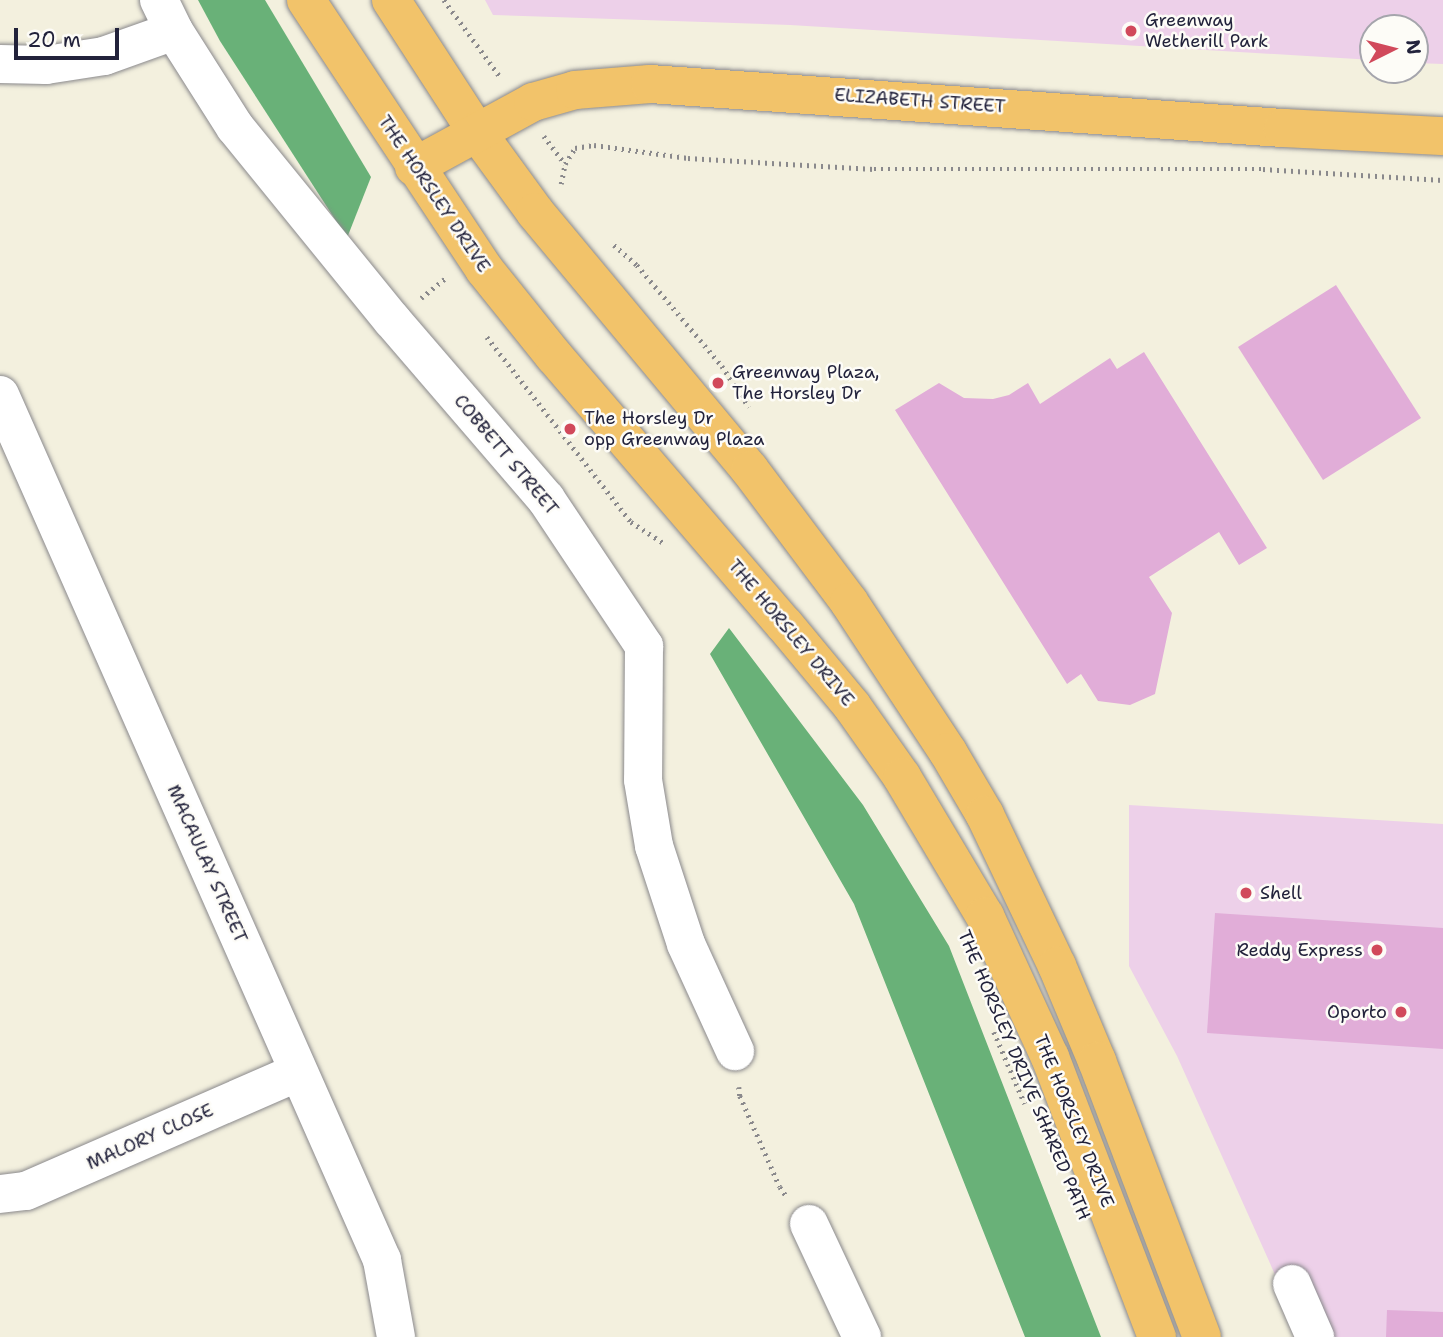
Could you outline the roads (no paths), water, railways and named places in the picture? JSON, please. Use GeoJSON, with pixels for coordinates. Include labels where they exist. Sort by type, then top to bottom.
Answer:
{"type":"FeatureCollection","features":[{"type":"Feature","properties":{"kind":"main road","name":"THE HORSLEY DRIVE"},"geometry":{"type":"LineString","coordinates":[[306,0],[484,269],[554,356],[785,624],[852,706],[902,777],[985,916],[1045,1045],[1157,1337]]}},
{"type":"Feature","properties":{"kind":"main road"},"geometry":{"type":"LineString","coordinates":[[391,0],[476,131],[535,212],[750,470],[849,602],[948,752],[990,826],[1057,966],[1097,1061],[1202,1337]]}},
{"type":"Feature","properties":{"kind":"main road","name":"ELIZABETH STREET"},"geometry":{"type":"LineString","coordinates":[[414,167],[533,102],[575,90],[650,84],[1283,128],[1443,136]]}},
{"type":"Feature","properties":{"kind":"street"},"geometry":{"type":"LineString","coordinates":[[0,64],[46,65],[104,56],[166,15]]}},
{"type":"Feature","properties":{"kind":"street","name":"COBBETT STREET"},"geometry":{"type":"LineString","coordinates":[[166,15],[235,127],[392,320],[546,499],[643,646],[643,780],[653,846],[686,944],[735,1051]]}},
{"type":"Feature","properties":{"kind":"street","name":"MACAULAY STREET"},"geometry":{"type":"LineString","coordinates":[[0,396],[382,1260],[396,1337]]}},
{"type":"Feature","properties":{"kind":"street","name":"MALORY CLOSE"},"geometry":{"type":"LineString","coordinates":[[0,1194],[26,1191],[298,1072]]}},
{"type":"Feature","properties":{"kind":"street"},"geometry":{"type":"LineString","coordinates":[[809,1224],[862,1337]]}},
{"type":"Feature","properties":{"kind":"street"},"geometry":{"type":"LineString","coordinates":[[1292,1284],[1315,1337]]}},
{"type":"Feature","properties":{"kind":"place","name":"Greenway Wetherill Park"},"geometry":{"type":"Point","coordinates":[1131,31]}},
{"type":"Feature","properties":{"kind":"place","name":"Greenway Plaza, The Horsley Dr"},"geometry":{"type":"Point","coordinates":[718,383]}},
{"type":"Feature","properties":{"kind":"place","name":"The Horsley Dr opp Greenway Plaza"},"geometry":{"type":"Point","coordinates":[570,429]}},
{"type":"Feature","properties":{"kind":"place","name":"Shell"},"geometry":{"type":"Point","coordinates":[1246,893]}},
{"type":"Feature","properties":{"kind":"place","name":"Reddy Express"},"geometry":{"type":"Point","coordinates":[1377,950]}},
{"type":"Feature","properties":{"kind":"place","name":"Oporto"},"geometry":{"type":"Point","coordinates":[1401,1012]}}]}
